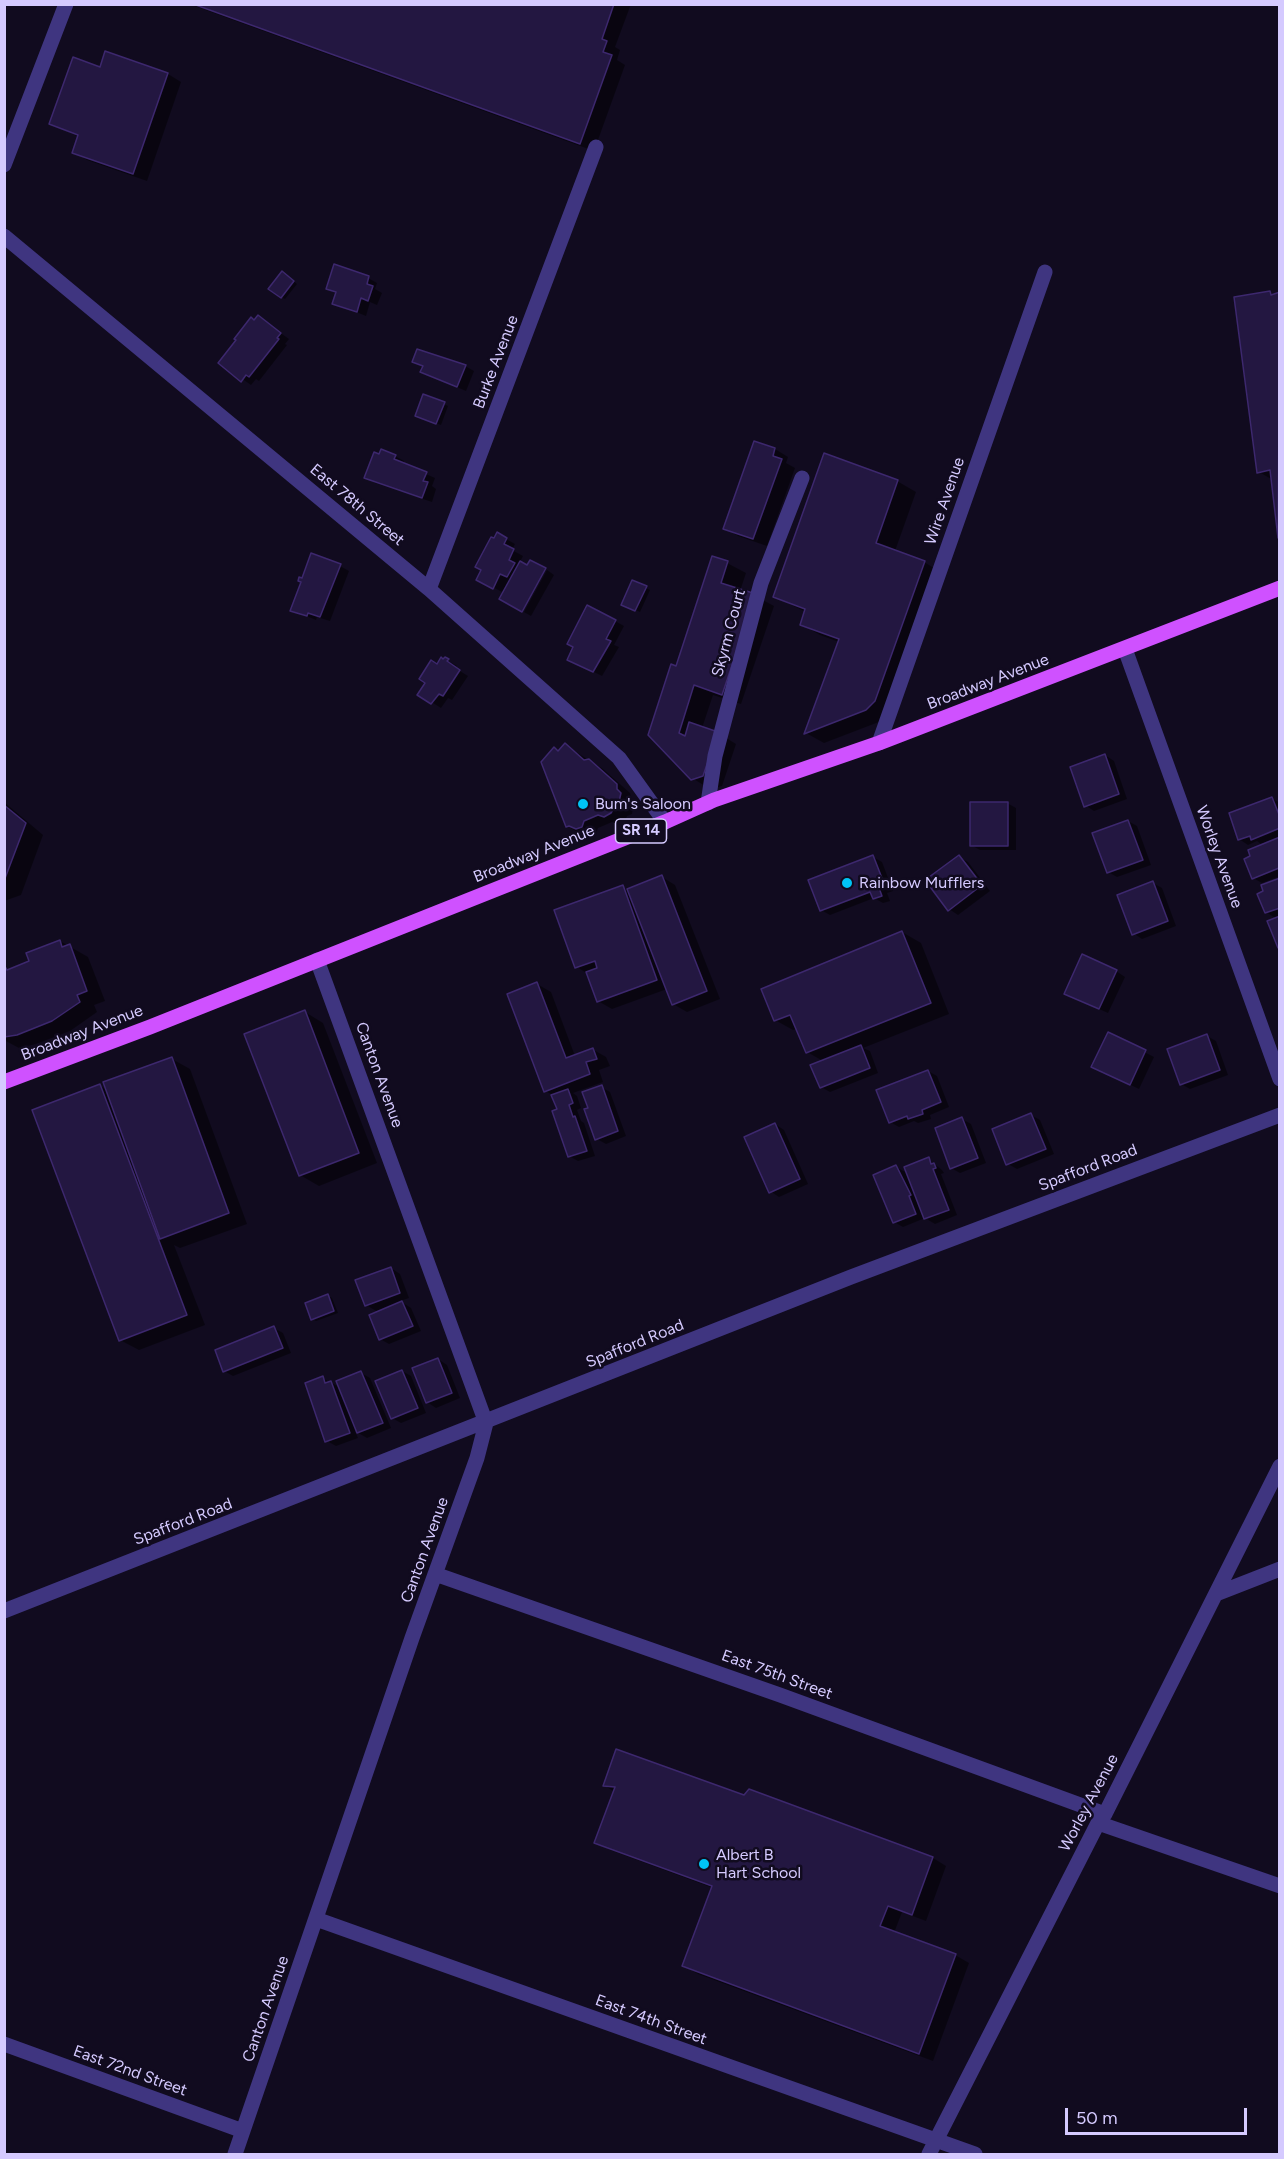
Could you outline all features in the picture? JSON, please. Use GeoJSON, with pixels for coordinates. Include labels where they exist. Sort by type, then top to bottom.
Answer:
{"type":"FeatureCollection","features":[{"type":"Feature","properties":{"kind":"main road","name":"Broadway Avenue"},"geometry":{"type":"LineString","coordinates":[[4,1082],[150,1027],[708,803],[879,743],[1280,588]]}},
{"type":"Feature","properties":{"kind":"street"},"geometry":{"type":"LineString","coordinates":[[4,165],[66,4]]}},
{"type":"Feature","properties":{"kind":"street","name":"Burke Avenue"},"geometry":{"type":"LineString","coordinates":[[429,589],[596,147]]}},
{"type":"Feature","properties":{"kind":"street","name":"East 78th Street"},"geometry":{"type":"LineString","coordinates":[[4,236],[429,589],[619,758],[665,822]]}},
{"type":"Feature","properties":{"kind":"street","name":"Wire Avenue"},"geometry":{"type":"LineString","coordinates":[[879,743],[1045,272]]}},
{"type":"Feature","properties":{"kind":"street","name":"Skyrm Court"},"geometry":{"type":"LineString","coordinates":[[708,803],[715,756],[761,583],[802,478]]}},
{"type":"Feature","properties":{"kind":"street","name":"Worley Avenue"},"geometry":{"type":"LineString","coordinates":[[1125,648],[1280,1079]]}},
{"type":"Feature","properties":{"kind":"street","name":"Canton Avenue"},"geometry":{"type":"LineString","coordinates":[[235,2154],[477,1458],[486,1423],[317,960]]}},
{"type":"Feature","properties":{"kind":"street","name":"Spafford Road"},"geometry":{"type":"LineString","coordinates":[[4,1611],[851,1278],[1280,1115]]}},
{"type":"Feature","properties":{"kind":"street","name":"Worley Avenue"},"geometry":{"type":"LineString","coordinates":[[932,2147],[1280,1466]]}},
{"type":"Feature","properties":{"kind":"street"},"geometry":{"type":"LineString","coordinates":[[1216,1594],[1280,1569]]}},
{"type":"Feature","properties":{"kind":"street","name":"East 75th Street"},"geometry":{"type":"LineString","coordinates":[[435,1574],[780,1695],[1280,1886]]}},
{"type":"Feature","properties":{"kind":"street","name":"East 74th Street"},"geometry":{"type":"LineString","coordinates":[[316,1919],[932,2147],[975,2154]]}},
{"type":"Feature","properties":{"kind":"street","name":"East 72nd Street"},"geometry":{"type":"LineString","coordinates":[[4,2044],[243,2131]]}},
{"type":"Feature","properties":{"kind":"building"},"geometry":{"type":"Polygon","coordinates":[[[193,4],[614,4],[602,39],[607,41],[603,52],[612,55],[580,144],[193,4]]]}},
{"type":"Feature","properties":{"kind":"building"},"geometry":{"type":"Polygon","coordinates":[[[105,51],[168,73],[133,174],[72,153],[78,135],[49,124],[73,57],[100,67],[105,51]]]}},
{"type":"Feature","properties":{"kind":"building"},"geometry":{"type":"Polygon","coordinates":[[[334,264],[369,276],[367,284],[373,286],[368,301],[361,298],[357,312],[332,304],[336,292],[326,289],[334,264]]]}},
{"type":"Feature","properties":{"kind":"building"},"geometry":{"type":"Polygon","coordinates":[[[282,271],[294,281],[281,298],[268,289],[282,271]]]}},
{"type":"Feature","properties":{"kind":"building"},"geometry":{"type":"Polygon","coordinates":[[[1270,291],[1271,295],[1280,292],[1278,538],[1270,470],[1257,473],[1234,297],[1270,291]]]}},
{"type":"Feature","properties":{"kind":"building"},"geometry":{"type":"Polygon","coordinates":[[[258,315],[281,333],[277,338],[279,339],[249,377],[246,375],[241,382],[218,363],[251,317],[254,320],[258,315]]]}},
{"type":"Feature","properties":{"kind":"building"},"geometry":{"type":"Polygon","coordinates":[[[417,349],[466,365],[457,387],[420,372],[423,366],[412,362],[417,349]]]}},
{"type":"Feature","properties":{"kind":"building"},"geometry":{"type":"Polygon","coordinates":[[[423,394],[445,402],[436,424],[415,416],[423,394]]]}},
{"type":"Feature","properties":{"kind":"building"},"geometry":{"type":"Polygon","coordinates":[[[754,441],[775,448],[773,456],[782,459],[753,539],[723,529],[754,441]]]}},
{"type":"Feature","properties":{"kind":"building"},"geometry":{"type":"Polygon","coordinates":[[[381,449],[396,455],[394,459],[427,472],[423,481],[428,482],[422,498],[364,478],[374,452],[379,454],[381,449]]]}},
{"type":"Feature","properties":{"kind":"building"},"geometry":{"type":"Polygon","coordinates":[[[824,453],[898,480],[876,543],[925,561],[875,701],[866,710],[804,734],[839,639],[800,625],[805,609],[773,597],[824,453]]]}},
{"type":"Feature","properties":{"kind":"building"},"geometry":{"type":"Polygon","coordinates":[[[497,532],[507,538],[504,544],[514,549],[509,560],[515,563],[507,577],[500,574],[493,589],[476,580],[481,570],[475,567],[491,537],[494,538],[497,532]]]}},
{"type":"Feature","properties":{"kind":"building"},"geometry":{"type":"Polygon","coordinates":[[[311,553],[341,564],[320,617],[290,611],[301,582],[298,581],[299,577],[302,578],[311,553]]]}},
{"type":"Feature","properties":{"kind":"building"},"geometry":{"type":"Polygon","coordinates":[[[712,556],[728,561],[721,583],[756,594],[722,695],[694,685],[679,733],[685,736],[689,722],[718,732],[703,776],[691,780],[648,735],[671,664],[676,666],[712,556]]]}},
{"type":"Feature","properties":{"kind":"building"},"geometry":{"type":"Polygon","coordinates":[[[530,560],[546,568],[522,612],[499,599],[520,561],[527,565],[530,560]]]}},
{"type":"Feature","properties":{"kind":"building"},"geometry":{"type":"Polygon","coordinates":[[[632,580],[647,586],[635,611],[621,605],[632,580]]]}},
{"type":"Feature","properties":{"kind":"building"},"geometry":{"type":"Polygon","coordinates":[[[587,605],[616,620],[606,639],[611,641],[593,672],[567,660],[573,647],[567,644],[587,605]]]}},
{"type":"Feature","properties":{"kind":"building"},"geometry":{"type":"Polygon","coordinates":[[[441,657],[449,659],[447,661],[460,670],[443,696],[439,694],[431,704],[417,695],[425,683],[419,679],[431,660],[437,664],[441,657]]]}},
{"type":"Feature","properties":{"kind":"building"},"geometry":{"type":"Polygon","coordinates":[[[565,743],[584,760],[589,759],[617,784],[617,789],[621,793],[618,806],[611,813],[604,817],[598,815],[584,821],[582,827],[576,829],[566,827],[541,762],[554,747],[558,751],[565,743]]]}},
{"type":"Feature","properties":{"kind":"building"},"geometry":{"type":"Polygon","coordinates":[[[1105,754],[1119,794],[1084,807],[1070,767],[1105,754]]]}},
{"type":"Feature","properties":{"kind":"building"},"geometry":{"type":"Polygon","coordinates":[[[1272,797],[1280,817],[1280,828],[1251,840],[1250,836],[1238,840],[1229,813],[1272,797]]]}},
{"type":"Feature","properties":{"kind":"building"},"geometry":{"type":"Polygon","coordinates":[[[970,802],[1008,802],[1008,846],[970,846],[970,802]]]}},
{"type":"Feature","properties":{"kind":"building"},"geometry":{"type":"Polygon","coordinates":[[[4,805],[26,823],[4,881],[4,805]]]}},
{"type":"Feature","properties":{"kind":"building"},"geometry":{"type":"Polygon","coordinates":[[[1128,820],[1143,860],[1107,873],[1092,833],[1128,820]]]}},
{"type":"Feature","properties":{"kind":"building"},"geometry":{"type":"Polygon","coordinates":[[[1280,837],[1279,868],[1252,879],[1244,859],[1250,856],[1248,850],[1280,837]]]}},
{"type":"Feature","properties":{"kind":"building","name":"Rainbow Mufflers"},"geometry":{"type":"Polygon","coordinates":[[[873,855],[885,886],[879,888],[882,896],[873,899],[870,892],[820,911],[808,880],[873,855]]]}},
{"type":"Feature","properties":{"kind":"building"},"geometry":{"type":"Polygon","coordinates":[[[959,855],[982,885],[948,911],[925,880],[959,855]]]}},
{"type":"Feature","properties":{"kind":"building"},"geometry":{"type":"Polygon","coordinates":[[[662,875],[707,991],[672,1005],[627,889],[662,875]]]}},
{"type":"Feature","properties":{"kind":"building"},"geometry":{"type":"Polygon","coordinates":[[[1280,878],[1280,908],[1265,913],[1257,894],[1263,891],[1261,885],[1280,878]]]}},
{"type":"Feature","properties":{"kind":"building"},"geometry":{"type":"Polygon","coordinates":[[[1153,881],[1168,921],[1132,935],[1117,895],[1153,881]]]}},
{"type":"Feature","properties":{"kind":"building"},"geometry":{"type":"Polygon","coordinates":[[[623,885],[657,980],[597,1002],[586,972],[597,968],[595,961],[575,968],[554,910],[623,885]]]}},
{"type":"Feature","properties":{"kind":"building"},"geometry":{"type":"Polygon","coordinates":[[[1280,916],[1280,947],[1278,948],[1267,921],[1280,916]]]}},
{"type":"Feature","properties":{"kind":"building"},"geometry":{"type":"Polygon","coordinates":[[[902,931],[931,1003],[806,1053],[790,1015],[774,1021],[761,989],[902,931]]]}},
{"type":"Feature","properties":{"kind":"building"},"geometry":{"type":"Polygon","coordinates":[[[60,940],[62,947],[70,944],[87,991],[77,995],[80,1002],[52,1021],[17,1035],[4,1037],[4,965],[7,970],[29,961],[26,953],[60,940]]]}},
{"type":"Feature","properties":{"kind":"building"},"geometry":{"type":"Polygon","coordinates":[[[1082,954],[1117,970],[1099,1009],[1064,994],[1082,954]]]}},
{"type":"Feature","properties":{"kind":"building"},"geometry":{"type":"Polygon","coordinates":[[[537,982],[566,1058],[593,1048],[597,1059],[586,1062],[590,1074],[544,1092],[507,994],[537,982]]]}},
{"type":"Feature","properties":{"kind":"building"},"geometry":{"type":"Polygon","coordinates":[[[305,1010],[359,1153],[299,1176],[244,1034],[305,1010]]]}},
{"type":"Feature","properties":{"kind":"building"},"geometry":{"type":"Polygon","coordinates":[[[1108,1032],[1146,1050],[1130,1085],[1091,1067],[1108,1032]]]}},
{"type":"Feature","properties":{"kind":"building"},"geometry":{"type":"Polygon","coordinates":[[[1207,1034],[1220,1070],[1180,1085],[1167,1049],[1207,1034]]]}},
{"type":"Feature","properties":{"kind":"building"},"geometry":{"type":"Polygon","coordinates":[[[861,1045],[870,1068],[820,1088],[810,1065],[861,1045]]]}},
{"type":"Feature","properties":{"kind":"building"},"geometry":{"type":"Polygon","coordinates":[[[172,1057],[229,1213],[160,1239],[103,1082],[172,1057]]]}},
{"type":"Feature","properties":{"kind":"building"},"geometry":{"type":"Polygon","coordinates":[[[928,1070],[941,1102],[922,1110],[923,1114],[908,1119],[907,1116],[889,1123],[876,1090],[928,1070]]]}},
{"type":"Feature","properties":{"kind":"building"},"geometry":{"type":"Polygon","coordinates":[[[100,1084],[187,1315],[119,1341],[32,1110],[100,1084]]]}},
{"type":"Feature","properties":{"kind":"building"},"geometry":{"type":"Polygon","coordinates":[[[602,1085],[618,1131],[595,1140],[584,1109],[588,1108],[582,1092],[602,1085]]]}},
{"type":"Feature","properties":{"kind":"building"},"geometry":{"type":"Polygon","coordinates":[[[568,1089],[573,1103],[569,1105],[587,1151],[568,1157],[552,1111],[557,1109],[551,1095],[568,1089]]]}},
{"type":"Feature","properties":{"kind":"building"},"geometry":{"type":"Polygon","coordinates":[[[1031,1113],[1046,1149],[1006,1165],[992,1129],[1031,1113]]]}},
{"type":"Feature","properties":{"kind":"building"},"geometry":{"type":"Polygon","coordinates":[[[962,1117],[978,1158],[950,1169],[935,1128],[962,1117]]]}},
{"type":"Feature","properties":{"kind":"building"},"geometry":{"type":"Polygon","coordinates":[[[775,1123],[800,1179],[769,1193],[744,1137],[775,1123]]]}},
{"type":"Feature","properties":{"kind":"building"},"geometry":{"type":"Polygon","coordinates":[[[929,1157],[931,1164],[934,1163],[936,1168],[933,1169],[949,1210],[924,1219],[904,1167],[929,1157]]]}},
{"type":"Feature","properties":{"kind":"building"},"geometry":{"type":"Polygon","coordinates":[[[896,1165],[911,1195],[909,1196],[916,1214],[893,1223],[873,1175],[896,1165]]]}},
{"type":"Feature","properties":{"kind":"building"},"geometry":{"type":"Polygon","coordinates":[[[391,1267],[400,1293],[365,1306],[355,1280],[391,1267]]]}},
{"type":"Feature","properties":{"kind":"building"},"geometry":{"type":"Polygon","coordinates":[[[328,1294],[334,1311],[311,1320],[305,1303],[328,1294]]]}},
{"type":"Feature","properties":{"kind":"building"},"geometry":{"type":"Polygon","coordinates":[[[402,1301],[413,1326],[379,1340],[369,1315],[402,1301]]]}},
{"type":"Feature","properties":{"kind":"building"},"geometry":{"type":"Polygon","coordinates":[[[274,1326],[283,1348],[223,1372],[215,1350],[274,1326]]]}},
{"type":"Feature","properties":{"kind":"building"},"geometry":{"type":"Polygon","coordinates":[[[438,1358],[452,1393],[426,1403],[412,1368],[438,1358]]]}},
{"type":"Feature","properties":{"kind":"building"},"geometry":{"type":"Polygon","coordinates":[[[402,1370],[418,1408],[391,1419],[375,1381],[402,1370]]]}},
{"type":"Feature","properties":{"kind":"building"},"geometry":{"type":"Polygon","coordinates":[[[361,1371],[383,1423],[357,1433],[336,1381],[361,1371]]]}},
{"type":"Feature","properties":{"kind":"building"},"geometry":{"type":"Polygon","coordinates":[[[323,1376],[325,1383],[331,1381],[350,1433],[325,1442],[305,1383],[323,1376]]]}},
{"type":"Feature","properties":{"kind":"building"},"geometry":{"type":"Polygon","coordinates":[[[616,1749],[744,1795],[749,1789],[933,1857],[912,1915],[888,1906],[880,1926],[956,1954],[919,2054],[682,1966],[712,1886],[594,1843],[615,1787],[603,1786],[616,1749]]]}},
{"type":"Feature","properties":{"kind":"place","name":"Bum's Saloon"},"geometry":{"type":"Point","coordinates":[583,804]}},
{"type":"Feature","properties":{"kind":"place","name":"Rainbow Mufflers"},"geometry":{"type":"Point","coordinates":[847,883]}},
{"type":"Feature","properties":{"kind":"place","name":"Albert B Hart School"},"geometry":{"type":"Point","coordinates":[704,1864]}}]}
